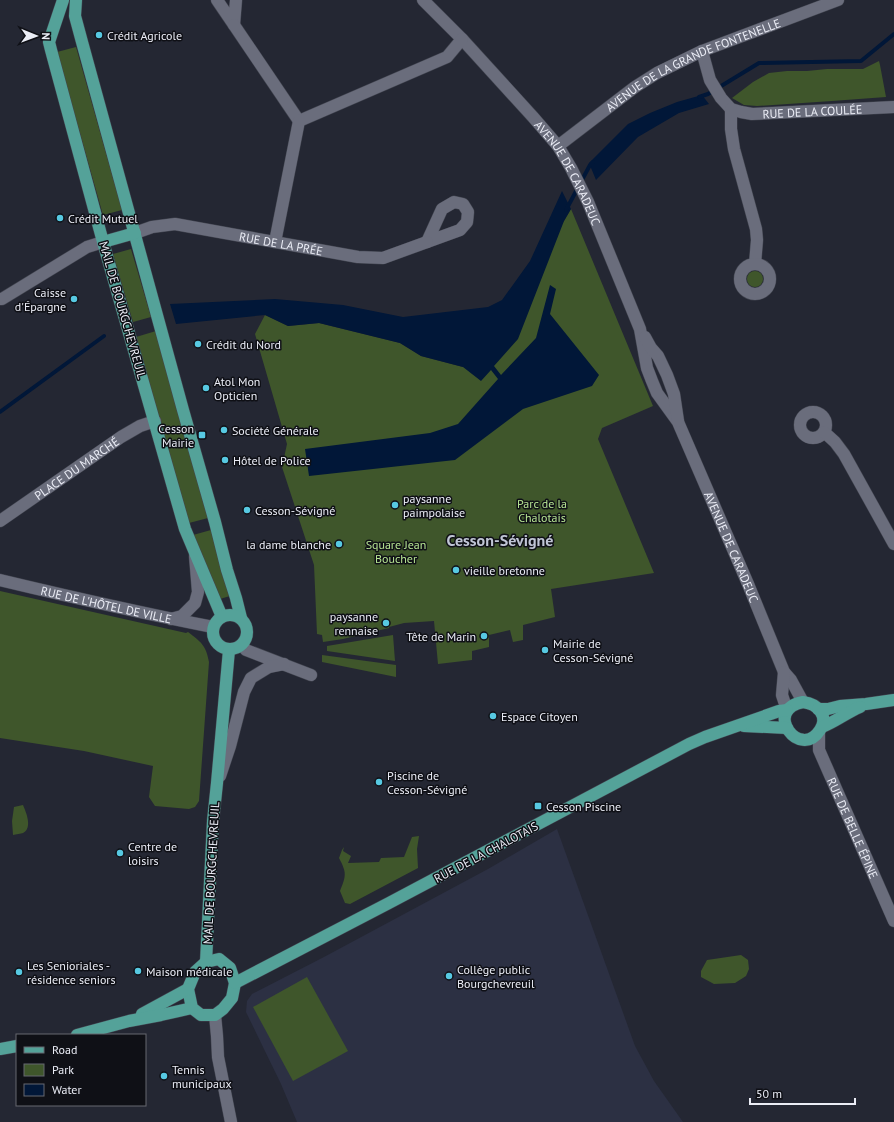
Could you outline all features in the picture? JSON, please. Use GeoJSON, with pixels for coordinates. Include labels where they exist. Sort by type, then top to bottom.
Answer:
{"type":"FeatureCollection","features":[{"type":"Feature","properties":{"kind":"main road","name":"MAIL DE BOURGCHEVREUIL"},"geometry":{"type":"LineString","coordinates":[[63,0],[50,42],[104,242],[185,529],[222,617]]}},
{"type":"Feature","properties":{"kind":"main road"},"geometry":{"type":"LineString","coordinates":[[76,0],[75,16],[78,29],[227,570],[241,618],[246,626],[247,631],[245,641],[242,644],[229,650],[219,646],[213,632],[215,623],[222,617],[232,615],[241,618]]}},
{"type":"Feature","properties":{"kind":"main road"},"geometry":{"type":"LineString","coordinates":[[104,242],[135,233]]}},
{"type":"Feature","properties":{"kind":"main road","name":"MAIL DE BOURGCHEVREUIL"},"geometry":{"type":"LineString","coordinates":[[206,962],[213,821],[218,783],[229,650]]}},
{"type":"Feature","properties":{"kind":"main road"},"geometry":{"type":"LineString","coordinates":[[818,709],[894,700]]}},
{"type":"Feature","properties":{"kind":"main road"},"geometry":{"type":"LineString","coordinates":[[820,730],[823,721],[822,714],[814,705],[803,702],[788,710],[785,721],[787,728],[793,736],[804,740],[814,737],[820,730],[866,704]]}},
{"type":"Feature","properties":{"kind":"main road","name":"RUE DE LA CHALOTAIS"},"geometry":{"type":"LineString","coordinates":[[235,983],[689,744],[779,711],[788,710]]}},
{"type":"Feature","properties":{"kind":"main road","name":"RUE DE LA CHALOTAIS"},"geometry":{"type":"LineString","coordinates":[[738,726],[787,728]]}},
{"type":"Feature","properties":{"kind":"main road"},"geometry":{"type":"LineString","coordinates":[[219,959],[230,968],[235,983],[232,998],[223,1009],[215,1015],[201,1015],[192,1008],[188,990],[195,972],[206,962],[219,959]]}},
{"type":"Feature","properties":{"kind":"main road"},"geometry":{"type":"LineString","coordinates":[[129,1021],[188,990]]}},
{"type":"Feature","properties":{"kind":"main road"},"geometry":{"type":"LineString","coordinates":[[81,1034],[129,1021],[192,1008]]}},
{"type":"Feature","properties":{"kind":"main road"},"geometry":{"type":"LineString","coordinates":[[0,1049],[16,1046]]}},
{"type":"Feature","properties":{"kind":"street"},"geometry":{"type":"LineString","coordinates":[[217,0],[299,121],[275,242]]}},
{"type":"Feature","properties":{"kind":"street"},"geometry":{"type":"LineString","coordinates":[[234,25],[236,0]]}},
{"type":"Feature","properties":{"kind":"street","name":"AVENUE DE CARADEUC"},"geometry":{"type":"LineString","coordinates":[[423,0],[462,39],[534,117],[558,146],[571,168],[588,202],[640,329],[647,368],[657,393],[678,422],[748,584],[784,672],[792,680],[803,702]]}},
{"type":"Feature","properties":{"kind":"street","name":"AVENUE DE LA GRANDE FONTENELLE"},"geometry":{"type":"LineString","coordinates":[[558,146],[646,80],[669,67],[702,51],[838,0]]}},
{"type":"Feature","properties":{"kind":"street"},"geometry":{"type":"LineString","coordinates":[[299,121],[447,57],[462,39]]}},
{"type":"Feature","properties":{"kind":"street"},"geometry":{"type":"LineString","coordinates":[[702,51],[710,80],[721,98],[731,109],[734,149],[756,229],[757,240],[755,264]]}},
{"type":"Feature","properties":{"kind":"street","name":"RUE DE LA COULÉE"},"geometry":{"type":"LineString","coordinates":[[731,109],[752,114],[894,107]]}},
{"type":"Feature","properties":{"kind":"street","name":"RUE DE LA PRÉE"},"geometry":{"type":"LineString","coordinates":[[135,233],[152,227],[175,224],[358,257],[383,258],[427,242]]}},
{"type":"Feature","properties":{"kind":"street"},"geometry":{"type":"LineString","coordinates":[[0,299],[87,247],[104,242]]}},
{"type":"Feature","properties":{"kind":"street","name":"PLACE DU MARCHÉ"},"geometry":{"type":"LineString","coordinates":[[0,520],[121,437],[140,426],[155,421]]}},
{"type":"Feature","properties":{"kind":"street"},"geometry":{"type":"LineString","coordinates":[[824,432],[835,442],[844,454],[894,544]]}},
{"type":"Feature","properties":{"kind":"street"},"geometry":{"type":"LineString","coordinates":[[170,619],[182,616],[195,603],[198,592],[194,552]]}},
{"type":"Feature","properties":{"kind":"street","name":"RUE DE L'HÔTEL DE VILLE"},"geometry":{"type":"LineString","coordinates":[[0,580],[85,601],[213,627]]}},
{"type":"Feature","properties":{"kind":"street"},"geometry":{"type":"LineString","coordinates":[[242,644],[246,650],[311,675]]}},
{"type":"Feature","properties":{"kind":"street","name":"MAIL DE BOURGCHEVREUIL"},"geometry":{"type":"LineString","coordinates":[[218,783],[230,746],[244,692],[252,678],[269,667],[284,664]]}},
{"type":"Feature","properties":{"kind":"street","name":"AVENUE DE CARADEUC"},"geometry":{"type":"LineString","coordinates":[[784,672],[782,695],[788,710]]}},
{"type":"Feature","properties":{"kind":"street","name":"RUE DE BELLE ÉPINE"},"geometry":{"type":"LineString","coordinates":[[820,730],[819,750],[894,922]]}},
{"type":"Feature","properties":{"kind":"street"},"geometry":{"type":"LineString","coordinates":[[215,1015],[218,1057],[231,1122]]}},
{"type":"Feature","properties":{"kind":"shaded area","name":"Collège public Bourgchevreuil"},"geometry":{"type":"Polygon","coordinates":[[[557,829],[635,1046],[654,1081],[683,1122],[297,1122],[281,1084],[246,1012],[247,1001],[252,994],[488,869],[557,829]]]}},
{"type":"Feature","properties":{"kind":"green space"},"geometry":{"type":"Polygon","coordinates":[[[76,47],[122,210],[103,215],[57,52],[76,47]]]}},
{"type":"Feature","properties":{"kind":"green space"},"geometry":{"type":"Polygon","coordinates":[[[879,61],[886,97],[757,106],[744,105],[732,98],[753,82],[769,73],[827,69],[863,69],[879,61]]]}},
{"type":"Feature","properties":{"kind":"green space","name":"Parc de la Chalotais"},"geometry":{"type":"Polygon","coordinates":[[[571,209],[653,406],[602,428],[598,439],[654,573],[551,589],[555,617],[523,625],[523,640],[513,642],[510,630],[489,635],[489,647],[472,651],[472,660],[438,664],[434,621],[404,623],[343,639],[323,642],[322,635],[317,634],[314,565],[282,467],[287,444],[255,334],[265,315],[288,326],[319,323],[400,343],[421,356],[463,367],[571,209]]]}},
{"type":"Feature","properties":{"kind":"green space"},"geometry":{"type":"Polygon","coordinates":[[[131,249],[151,317],[133,322],[113,254],[131,249]]]}},
{"type":"Feature","properties":{"kind":"green space"},"geometry":{"type":"Polygon","coordinates":[[[752,271],[758,271],[763,276],[761,285],[758,287],[752,287],[747,282],[747,276],[752,271]]]}},
{"type":"Feature","properties":{"kind":"green space"},"geometry":{"type":"Polygon","coordinates":[[[156,331],[208,518],[189,523],[136,337],[156,331]]]}},
{"type":"Feature","properties":{"kind":"green space"},"geometry":{"type":"Polygon","coordinates":[[[211,530],[230,596],[220,599],[193,535],[211,530]]]}},
{"type":"Feature","properties":{"kind":"green space"},"geometry":{"type":"Polygon","coordinates":[[[0,591],[186,633],[188,632],[202,644],[209,662],[199,801],[195,807],[189,809],[155,806],[149,797],[153,766],[84,751],[0,738],[0,591]]]}},
{"type":"Feature","properties":{"kind":"green space"},"geometry":{"type":"Polygon","coordinates":[[[393,635],[395,661],[327,651],[327,646],[393,635]]]}},
{"type":"Feature","properties":{"kind":"green space"},"geometry":{"type":"Polygon","coordinates":[[[322,655],[396,665],[396,677],[322,662],[322,655]]]}},
{"type":"Feature","properties":{"kind":"green space"},"geometry":{"type":"Polygon","coordinates":[[[23,805],[28,820],[28,828],[23,833],[13,835],[12,821],[14,807],[23,805]]]}},
{"type":"Feature","properties":{"kind":"green space"},"geometry":{"type":"Polygon","coordinates":[[[419,836],[417,849],[418,868],[350,904],[345,903],[340,891],[344,882],[345,874],[339,858],[344,847],[343,851],[351,856],[348,863],[379,862],[381,858],[404,857],[412,837],[419,836]]]}},
{"type":"Feature","properties":{"kind":"green space"},"geometry":{"type":"Polygon","coordinates":[[[741,955],[748,960],[749,969],[746,976],[735,983],[714,984],[701,977],[701,971],[707,960],[741,955]]]}},
{"type":"Feature","properties":{"kind":"green space"},"geometry":{"type":"Polygon","coordinates":[[[307,977],[348,1051],[293,1081],[253,1007],[307,977]]]}},
{"type":"Feature","properties":{"kind":"water"},"geometry":{"type":"Polygon","coordinates":[[[702,95],[709,104],[679,113],[638,137],[596,180],[589,163],[628,124],[677,102],[702,95]]]}},
{"type":"Feature","properties":{"kind":"water"},"geometry":{"type":"Polygon","coordinates":[[[562,191],[571,209],[564,221],[518,339],[494,366],[501,375],[536,338],[550,285],[556,289],[550,314],[599,375],[592,386],[523,409],[455,460],[309,476],[305,449],[430,433],[458,424],[498,379],[491,370],[481,381],[463,367],[421,356],[400,343],[319,323],[288,326],[265,315],[176,324],[170,304],[275,299],[343,305],[403,317],[488,307],[502,300],[530,261],[562,191]]]}},
{"type":"Feature","properties":{"kind":"waterway"},"geometry":{"type":"LineString","coordinates":[[699,97],[708,94],[759,63],[861,61],[894,34]]}},
{"type":"Feature","properties":{"kind":"waterway"},"geometry":{"type":"LineString","coordinates":[[566,210],[593,162]]}},
{"type":"Feature","properties":{"kind":"waterway"},"geometry":{"type":"LineString","coordinates":[[0,412],[104,336]]}},
{"type":"Feature","properties":{"kind":"place","name":"Crédit Agricole"},"geometry":{"type":"Point","coordinates":[99,35]}},
{"type":"Feature","properties":{"kind":"place","name":"Crédit Mutuel"},"geometry":{"type":"Point","coordinates":[60,218]}},
{"type":"Feature","properties":{"kind":"place","name":"Caisse d'Épargne"},"geometry":{"type":"Point","coordinates":[74,299]}},
{"type":"Feature","properties":{"kind":"place","name":"Crédit du Nord"},"geometry":{"type":"Point","coordinates":[198,344]}},
{"type":"Feature","properties":{"kind":"place","name":"Atol Mon Opticien"},"geometry":{"type":"Point","coordinates":[206,388]}},
{"type":"Feature","properties":{"kind":"place","name":"Société Générale"},"geometry":{"type":"Point","coordinates":[224,430]}},
{"type":"Feature","properties":{"kind":"place","name":"Cesson Mairie"},"geometry":{"type":"Point","coordinates":[202,435]}},
{"type":"Feature","properties":{"kind":"place","name":"Hôtel de Police"},"geometry":{"type":"Point","coordinates":[225,460]}},
{"type":"Feature","properties":{"kind":"place","name":"paysanne paimpolaise"},"geometry":{"type":"Point","coordinates":[395,505]}},
{"type":"Feature","properties":{"kind":"place","name":"Cesson-Sévigné"},"geometry":{"type":"Point","coordinates":[247,510]}},
{"type":"Feature","properties":{"kind":"place","name":"la dame blanche"},"geometry":{"type":"Point","coordinates":[339,544]}},
{"type":"Feature","properties":{"kind":"place","name":"vieille bretonne"},"geometry":{"type":"Point","coordinates":[456,570]}},
{"type":"Feature","properties":{"kind":"place","name":"paysanne rennaise"},"geometry":{"type":"Point","coordinates":[386,623]}},
{"type":"Feature","properties":{"kind":"place","name":"Tête de Marin"},"geometry":{"type":"Point","coordinates":[484,636]}},
{"type":"Feature","properties":{"kind":"place","name":"Mairie de Cesson-Sévigné"},"geometry":{"type":"Point","coordinates":[545,650]}},
{"type":"Feature","properties":{"kind":"place","name":"Espace Citoyen"},"geometry":{"type":"Point","coordinates":[493,716]}},
{"type":"Feature","properties":{"kind":"place","name":"Piscine de Cesson-Sévigné"},"geometry":{"type":"Point","coordinates":[379,782]}},
{"type":"Feature","properties":{"kind":"place","name":"Cesson Piscine"},"geometry":{"type":"Point","coordinates":[538,806]}},
{"type":"Feature","properties":{"kind":"place","name":"Centre de loisirs"},"geometry":{"type":"Point","coordinates":[120,853]}},
{"type":"Feature","properties":{"kind":"place","name":"Maison médicale"},"geometry":{"type":"Point","coordinates":[138,971]}},
{"type":"Feature","properties":{"kind":"place","name":"Les Senioriales - résidence seniors"},"geometry":{"type":"Point","coordinates":[19,972]}},
{"type":"Feature","properties":{"kind":"place","name":"Collège public Bourgchevreuil"},"geometry":{"type":"Point","coordinates":[449,976]}},
{"type":"Feature","properties":{"kind":"place","name":"Tennis municipaux"},"geometry":{"type":"Point","coordinates":[164,1076]}},
{"type":"Feature","properties":{"kind":"district","name":"Cesson-Sévigné"},"geometry":{"type":"Point","coordinates":[500,540]}},
{"type":"Feature","properties":{"kind":"park label","name":"Square Jean Boucher"},"geometry":{"type":"Point","coordinates":[396,551]}}]}
